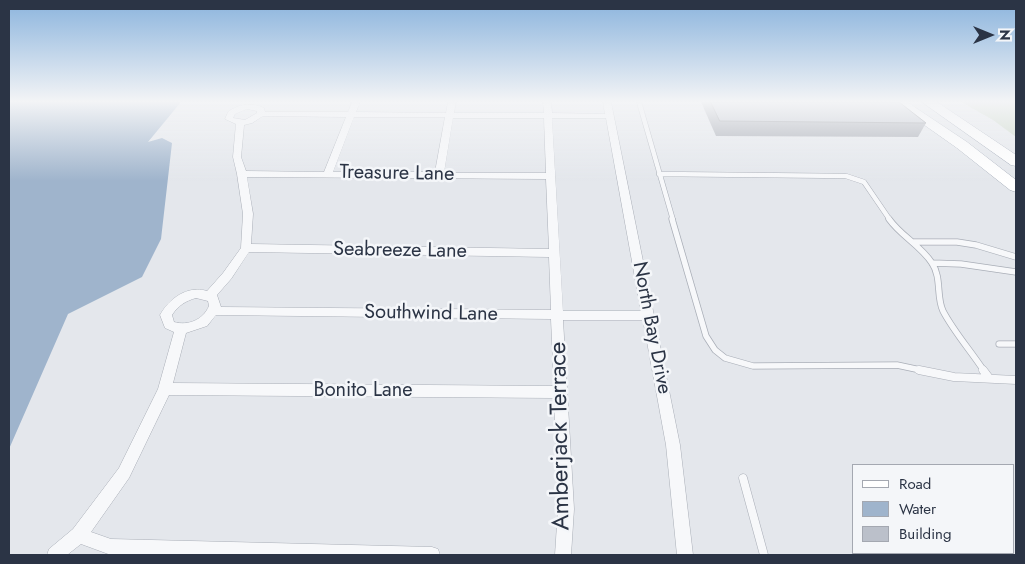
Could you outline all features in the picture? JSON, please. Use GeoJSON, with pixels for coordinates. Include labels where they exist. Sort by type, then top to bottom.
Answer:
{"type":"FeatureCollection","features":[{"type":"Feature","properties":{"kind":"main road"},"geometry":{"type":"LineString","coordinates":[[936,128],[1016,187]]}},
{"type":"Feature","properties":{"kind":"main road"},"geometry":{"type":"LineString","coordinates":[[967,128],[1016,162]]}},
{"type":"Feature","properties":{"kind":"street"},"geometry":{"type":"LineString","coordinates":[[209,296],[227,276],[246,248],[248,214],[242,174],[237,157],[240,128]]}},
{"type":"Feature","properties":{"kind":"street"},"geometry":{"type":"LineString","coordinates":[[328,173],[346,128]]}},
{"type":"Feature","properties":{"kind":"street"},"geometry":{"type":"LineString","coordinates":[[438,174],[447,128]]}},
{"type":"Feature","properties":{"kind":"street","name":"Amberjack Terrace"},"geometry":{"type":"LineString","coordinates":[[549,128],[566,510],[563,555]]}},
{"type":"Feature","properties":{"kind":"street","name":"North Bay Drive"},"geometry":{"type":"LineString","coordinates":[[612,128],[674,445],[685,555]]}},
{"type":"Feature","properties":{"kind":"street","name":"Treasure Lane"},"geometry":{"type":"LineString","coordinates":[[242,174],[328,173],[551,176]]}},
{"type":"Feature","properties":{"kind":"street","name":"Seabreeze Lane"},"geometry":{"type":"LineString","coordinates":[[246,248],[554,253]]}},
{"type":"Feature","properties":{"kind":"street"},"geometry":{"type":"LineString","coordinates":[[196,294],[209,296],[215,302],[214,311],[197,325],[181,329],[169,325],[166,315],[174,304],[196,294]]}},
{"type":"Feature","properties":{"kind":"street","name":"Southwind Lane"},"geometry":{"type":"LineString","coordinates":[[214,311],[648,316]]}},
{"type":"Feature","properties":{"kind":"street"},"geometry":{"type":"LineString","coordinates":[[54,555],[79,535],[124,473],[165,389],[181,329]]}},
{"type":"Feature","properties":{"kind":"street","name":"Bonito Lane"},"geometry":{"type":"LineString","coordinates":[[165,389],[561,392]]}},
{"type":"Feature","properties":{"kind":"street"},"geometry":{"type":"LineString","coordinates":[[79,535],[111,547],[164,552],[432,555]]}},
{"type":"Feature","properties":{"kind":"lane"},"geometry":{"type":"LineString","coordinates":[[646,128],[706,336],[713,349],[722,358],[732,363],[753,366],[898,365],[954,377],[1016,380]]}},
{"type":"Feature","properties":{"kind":"lane"},"geometry":{"type":"LineString","coordinates":[[659,174],[846,176],[864,182],[894,226],[914,242],[932,263],[939,280],[942,309],[989,378]]}},
{"type":"Feature","properties":{"kind":"lane"},"geometry":{"type":"LineString","coordinates":[[914,242],[957,242],[976,245],[1016,257]]}},
{"type":"Feature","properties":{"kind":"lane"},"geometry":{"type":"LineString","coordinates":[[932,263],[961,264],[1016,272]]}},
{"type":"Feature","properties":{"kind":"lane"},"geometry":{"type":"LineString","coordinates":[[999,344],[1016,344]]}},
{"type":"Feature","properties":{"kind":"lane"},"geometry":{"type":"LineString","coordinates":[[743,478],[764,555]]}},
{"type":"Feature","properties":{"kind":"green space"},"geometry":{"type":"Polygon","coordinates":[[[1004,128],[1016,128],[1016,137],[1004,128]]]}},
{"type":"Feature","properties":{"kind":"water"},"geometry":{"type":"Polygon","coordinates":[[[9,128],[159,128],[148,142],[162,138],[172,143],[161,239],[142,277],[68,314],[9,449],[9,128]]]}}]}
